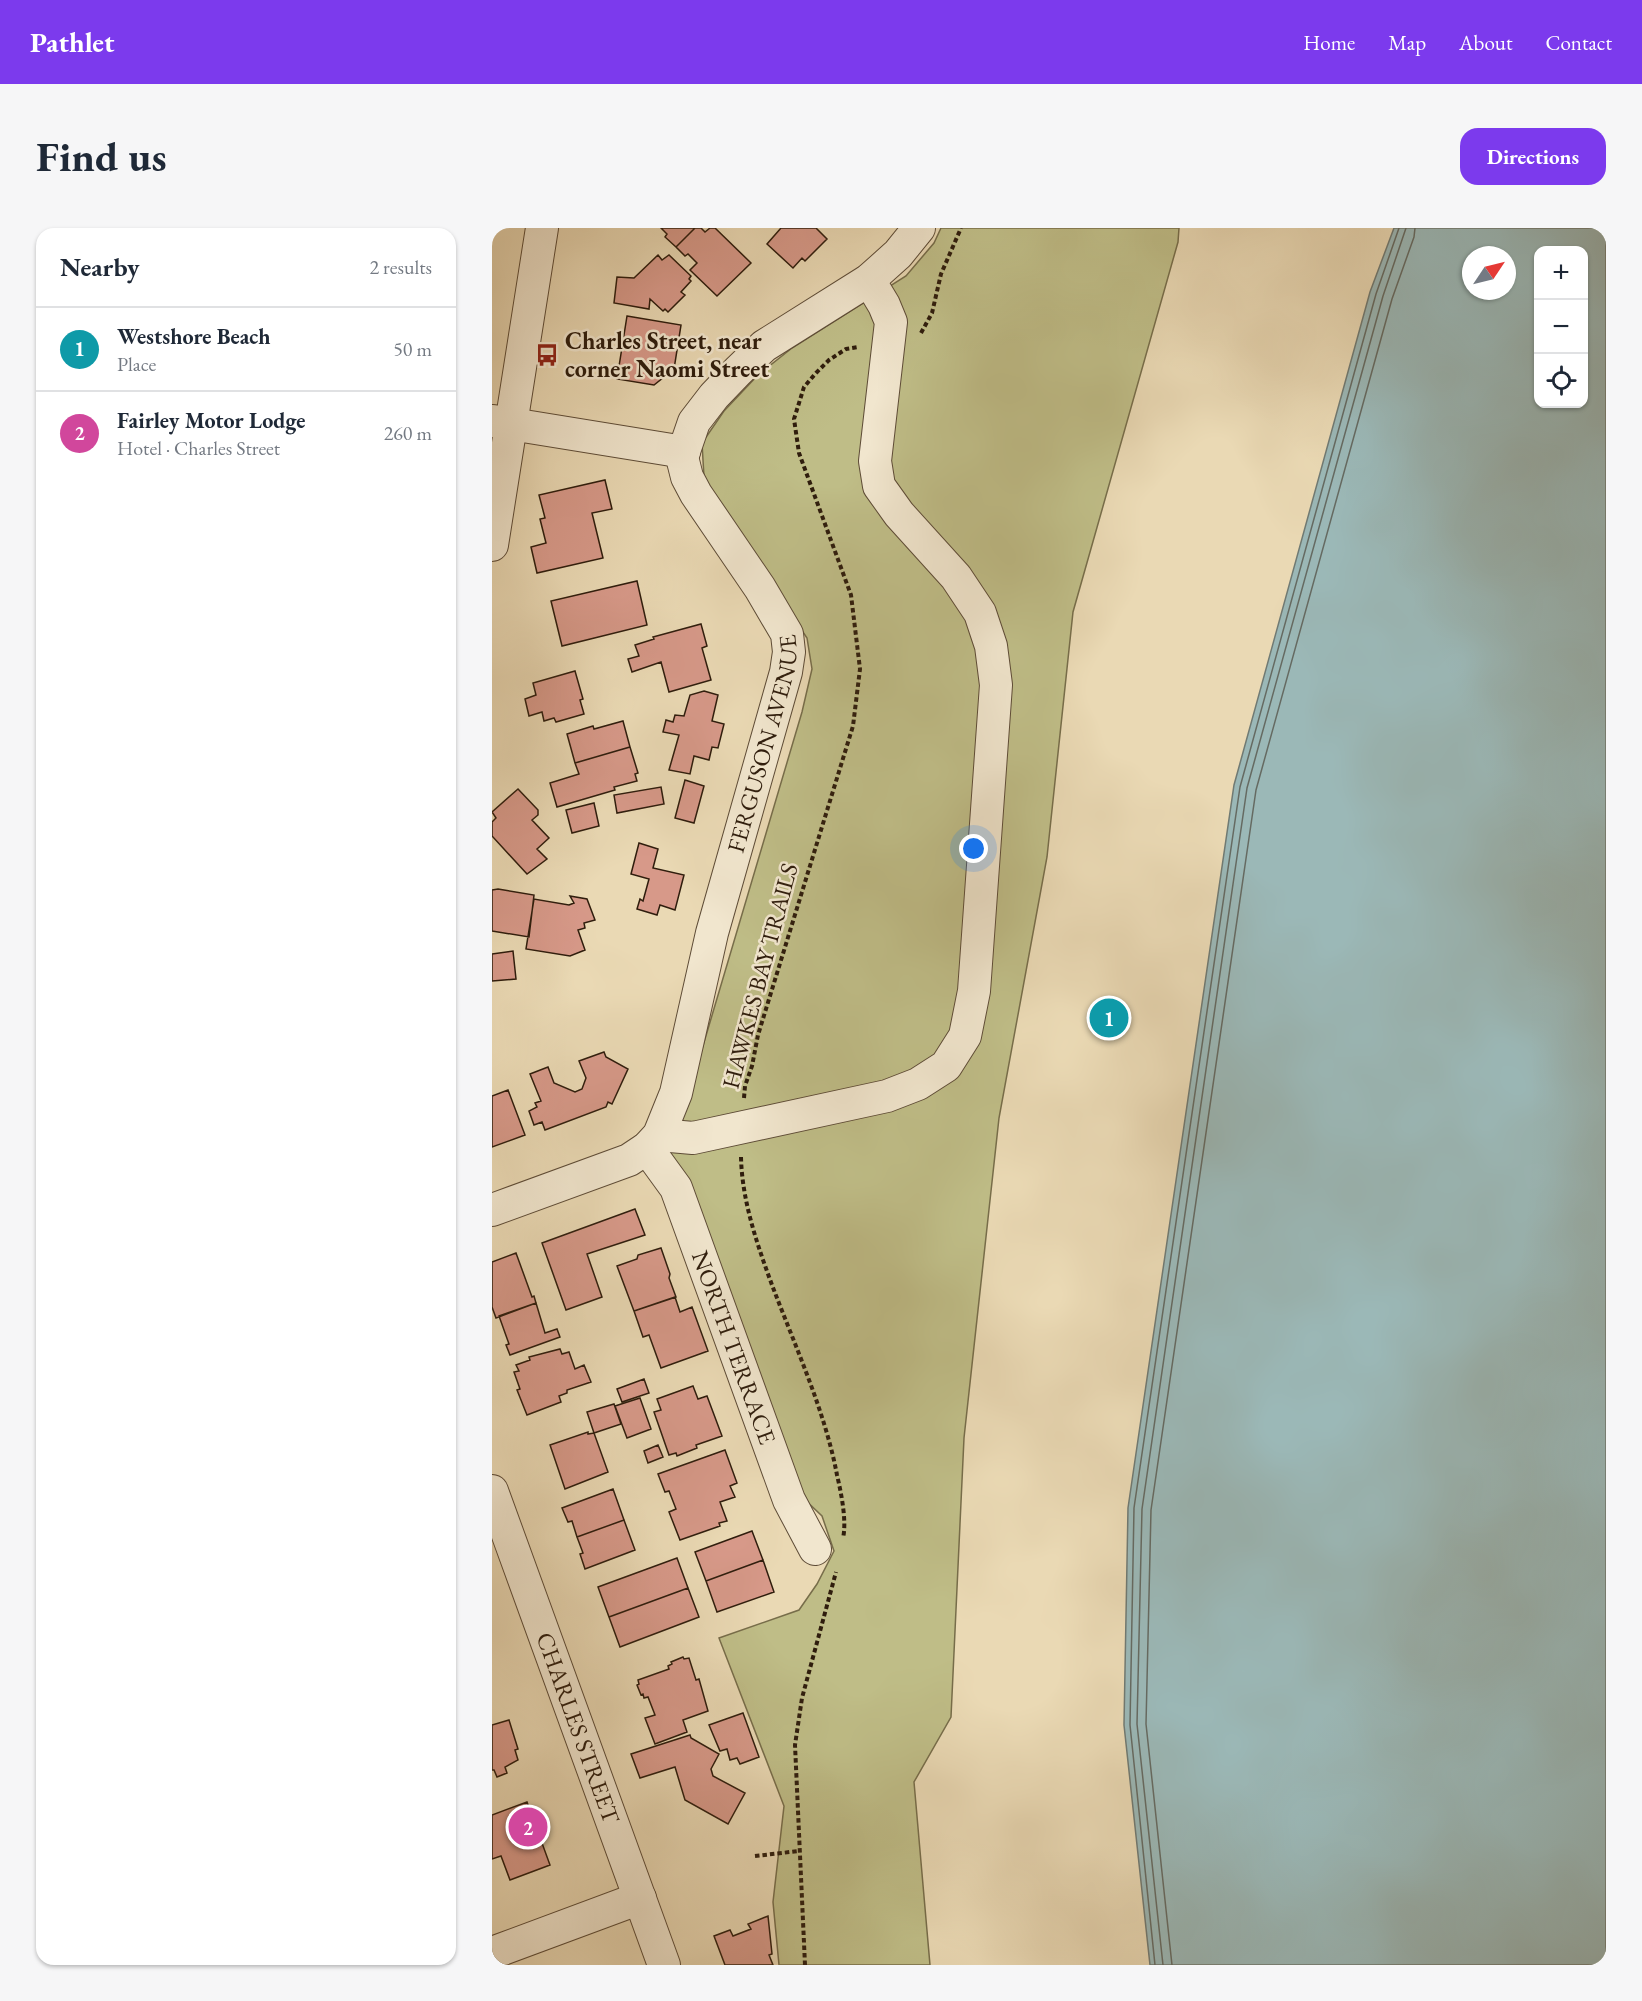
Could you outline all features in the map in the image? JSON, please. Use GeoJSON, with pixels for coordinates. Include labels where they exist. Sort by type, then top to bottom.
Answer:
{"type":"FeatureCollection","features":[{"type":"Feature","properties":{"kind":"street"},"geometry":{"type":"LineString","coordinates":[[492,545],[502,423],[542,228]]}},
{"type":"Feature","properties":{"kind":"street","name":"FERGUSON AVENUE"},"geometry":{"type":"LineString","coordinates":[[653,1142],[676,1093],[712,933],[786,672],[789,652],[787,634],[776,613],[696,494],[687,477],[682,457],[694,422],[714,396],[764,346],[869,280],[898,254],[919,228]]}},
{"type":"Feature","properties":{"kind":"street"},"geometry":{"type":"LineString","coordinates":[[492,1210],[629,1160],[653,1142],[693,1138],[887,1096],[918,1084],[946,1066],[965,1036],[974,991],[996,685],[991,646],[980,613],[956,577],[899,514],[879,486],[874,461],[891,322],[884,304],[869,280]]}},
{"type":"Feature","properties":{"kind":"street"},"geometry":{"type":"LineString","coordinates":[[502,423],[684,452]]}},
{"type":"Feature","properties":{"kind":"street","name":"NORTH TERRACE"},"geometry":{"type":"LineString","coordinates":[[653,1142],[676,1188],[789,1500],[831,1552]]}},
{"type":"Feature","properties":{"kind":"street","name":"CHARLES STREET"},"geometry":{"type":"LineString","coordinates":[[492,1491],[664,1965]]}},
{"type":"Feature","properties":{"kind":"street"},"geometry":{"type":"LineString","coordinates":[[492,1953],[640,1898]]}},
{"type":"Feature","properties":{"kind":"path","name":"HAWKES BAY TRAILS"},"geometry":{"type":"LineString","coordinates":[[805,1965],[795,1745],[831,1552],[844,1534],[841,1491],[832,1450],[760,1252],[747,1207],[742,1171],[742,1127],[745,1086],[752,1066],[758,1035],[852,726],[860,669],[851,594],[799,453],[794,419],[804,387],[829,360],[846,350],[872,344],[906,344],[924,330],[932,313],[940,274],[961,228]]}},
{"type":"Feature","properties":{"kind":"path"},"geometry":{"type":"LineString","coordinates":[[755,1856],[799,1851]]}},
{"type":"Feature","properties":{"kind":"shaded area"},"geometry":{"type":"Polygon","coordinates":[[[941,228],[1179,228],[1178,242],[1073,612],[1047,857],[999,1118],[964,1438],[951,1717],[914,1782],[930,1965],[779,1965],[773,1902],[784,1806],[719,1638],[799,1610],[817,1584],[834,1551],[822,1516],[801,1496],[670,1157],[802,712],[812,669],[807,638],[722,509],[704,477],[702,443],[724,411],[758,375],[792,348],[906,276],[934,243],[941,228]]]}},
{"type":"Feature","properties":{"kind":"water"},"geometry":{"type":"Polygon","coordinates":[[[1394,228],[1606,228],[1606,1965],[1150,1965],[1124,1725],[1128,1508],[1234,785],[1370,292],[1394,228]]]}},
{"type":"Feature","properties":{"kind":"building"},"geometry":{"type":"Polygon","coordinates":[[[661,228],[695,228],[676,247],[665,237],[667,234],[661,228]]]}},
{"type":"Feature","properties":{"kind":"building"},"geometry":{"type":"Polygon","coordinates":[[[695,228],[701,228],[705,232],[710,228],[715,228],[751,263],[717,296],[690,270],[697,263],[676,247],[695,228]]]}},
{"type":"Feature","properties":{"kind":"building"},"geometry":{"type":"Polygon","coordinates":[[[781,228],[816,228],[827,239],[805,261],[802,258],[793,268],[767,244],[781,228]]]}},
{"type":"Feature","properties":{"kind":"building"},"geometry":{"type":"Polygon","coordinates":[[[658,255],[662,260],[669,255],[691,276],[689,279],[691,281],[681,292],[685,295],[668,312],[665,309],[663,311],[650,299],[649,309],[614,303],[617,277],[634,278],[658,255]]]}},
{"type":"Feature","properties":{"kind":"building"},"geometry":{"type":"Polygon","coordinates":[[[627,316],[681,325],[674,369],[654,385],[617,379],[627,316]]]}},
{"type":"Feature","properties":{"kind":"building"},"geometry":{"type":"Polygon","coordinates":[[[605,480],[612,509],[592,513],[603,558],[537,573],[531,547],[546,543],[540,519],[545,518],[539,495],[605,480]]]}},
{"type":"Feature","properties":{"kind":"building"},"geometry":{"type":"Polygon","coordinates":[[[637,581],[647,625],[562,646],[551,601],[637,581]]]}},
{"type":"Feature","properties":{"kind":"building"},"geometry":{"type":"Polygon","coordinates":[[[701,624],[707,646],[702,648],[711,680],[669,692],[661,662],[632,672],[628,659],[639,656],[635,645],[654,639],[653,637],[701,624]]]}},
{"type":"Feature","properties":{"kind":"building"},"geometry":{"type":"Polygon","coordinates":[[[575,671],[583,699],[580,700],[584,714],[556,722],[554,718],[544,721],[542,712],[529,716],[525,699],[536,695],[533,683],[575,671]]]}},
{"type":"Feature","properties":{"kind":"building"},"geometry":{"type":"Polygon","coordinates":[[[704,691],[718,695],[712,721],[724,724],[718,748],[712,747],[709,760],[694,756],[690,774],[669,770],[679,735],[663,732],[666,720],[673,722],[675,715],[684,716],[690,695],[704,691]]]}},
{"type":"Feature","properties":{"kind":"building"},"geometry":{"type":"Polygon","coordinates":[[[623,721],[630,747],[575,763],[567,734],[593,726],[594,729],[623,721]]]}},
{"type":"Feature","properties":{"kind":"building"},"geometry":{"type":"Polygon","coordinates":[[[630,747],[638,773],[635,774],[637,781],[557,807],[550,783],[579,774],[575,763],[630,747]]]}},
{"type":"Feature","properties":{"kind":"building"},"geometry":{"type":"Polygon","coordinates":[[[685,780],[704,786],[694,823],[675,818],[685,780]]]}},
{"type":"Feature","properties":{"kind":"building"},"geometry":{"type":"Polygon","coordinates":[[[661,787],[664,804],[617,813],[614,795],[661,787]]]}},
{"type":"Feature","properties":{"kind":"building"},"geometry":{"type":"Polygon","coordinates":[[[518,789],[538,810],[538,815],[532,820],[549,838],[537,849],[547,859],[527,874],[492,836],[492,822],[496,818],[492,812],[518,789]]]}},
{"type":"Feature","properties":{"kind":"building"},"geometry":{"type":"Polygon","coordinates":[[[594,803],[599,826],[572,833],[566,810],[594,803]]]}},
{"type":"Feature","properties":{"kind":"building"},"geometry":{"type":"Polygon","coordinates":[[[639,843],[658,849],[653,868],[684,875],[675,910],[660,905],[657,915],[637,909],[640,899],[643,901],[649,879],[631,874],[639,843]]]}},
{"type":"Feature","properties":{"kind":"building"},"geometry":{"type":"Polygon","coordinates":[[[492,890],[534,895],[529,937],[492,931],[492,890]]]}},
{"type":"Feature","properties":{"kind":"building"},"geometry":{"type":"Polygon","coordinates":[[[570,896],[587,899],[595,920],[584,923],[585,928],[578,930],[585,950],[570,956],[526,949],[534,899],[569,905],[574,903],[570,896]]]}},
{"type":"Feature","properties":{"kind":"building"},"geometry":{"type":"Polygon","coordinates":[[[513,951],[516,979],[492,981],[492,954],[513,951]]]}},
{"type":"Feature","properties":{"kind":"building"},"geometry":{"type":"Polygon","coordinates":[[[604,1052],[606,1057],[628,1069],[612,1104],[608,1102],[606,1107],[545,1130],[542,1122],[534,1125],[529,1111],[537,1107],[535,1103],[541,1101],[530,1074],[548,1067],[554,1083],[575,1092],[582,1089],[586,1078],[579,1061],[604,1052]]]}},
{"type":"Feature","properties":{"kind":"building"},"geometry":{"type":"Polygon","coordinates":[[[508,1090],[525,1135],[492,1147],[492,1096],[508,1090]]]}},
{"type":"Feature","properties":{"kind":"building"},"geometry":{"type":"Polygon","coordinates":[[[635,1209],[645,1235],[587,1254],[602,1297],[566,1310],[542,1243],[635,1209]]]}},
{"type":"Feature","properties":{"kind":"building"},"geometry":{"type":"Polygon","coordinates":[[[661,1248],[676,1297],[634,1311],[617,1266],[637,1259],[638,1255],[661,1248]]]}},
{"type":"Feature","properties":{"kind":"building"},"geometry":{"type":"Polygon","coordinates":[[[516,1253],[536,1303],[496,1318],[492,1307],[492,1262],[516,1253]]]}},
{"type":"Feature","properties":{"kind":"building"},"geometry":{"type":"Polygon","coordinates":[[[675,1297],[680,1312],[692,1307],[708,1351],[661,1368],[649,1335],[643,1337],[634,1311],[675,1297]]]}},
{"type":"Feature","properties":{"kind":"building"},"geometry":{"type":"Polygon","coordinates":[[[536,1303],[545,1333],[557,1329],[560,1337],[510,1355],[506,1345],[509,1344],[499,1316],[536,1303]]]}},
{"type":"Feature","properties":{"kind":"building"},"geometry":{"type":"Polygon","coordinates":[[[560,1349],[562,1354],[569,1352],[575,1369],[584,1365],[591,1382],[567,1390],[567,1393],[559,1396],[561,1402],[527,1415],[517,1390],[520,1389],[514,1372],[519,1371],[516,1365],[530,1360],[529,1357],[560,1349]]]}},
{"type":"Feature","properties":{"kind":"building"},"geometry":{"type":"Polygon","coordinates":[[[644,1379],[649,1393],[622,1402],[617,1389],[644,1379]]]}},
{"type":"Feature","properties":{"kind":"building"},"geometry":{"type":"Polygon","coordinates":[[[693,1386],[698,1399],[707,1396],[722,1436],[696,1445],[697,1448],[677,1456],[676,1453],[669,1455],[654,1412],[661,1410],[657,1399],[693,1386]]]}},
{"type":"Feature","properties":{"kind":"building"},"geometry":{"type":"Polygon","coordinates":[[[640,1398],[651,1429],[627,1438],[615,1406],[640,1398]]]}},
{"type":"Feature","properties":{"kind":"building"},"geometry":{"type":"Polygon","coordinates":[[[614,1404],[621,1424],[594,1433],[587,1412],[614,1404]]]}},
{"type":"Feature","properties":{"kind":"building"},"geometry":{"type":"Polygon","coordinates":[[[588,1432],[588,1434],[594,1433],[608,1472],[565,1489],[550,1445],[588,1432]]]}},
{"type":"Feature","properties":{"kind":"building"},"geometry":{"type":"Polygon","coordinates":[[[658,1445],[663,1457],[648,1463],[644,1451],[658,1445]]]}},
{"type":"Feature","properties":{"kind":"building"},"geometry":{"type":"Polygon","coordinates":[[[725,1450],[737,1483],[730,1486],[735,1497],[720,1502],[727,1521],[719,1523],[720,1526],[680,1540],[669,1512],[676,1509],[669,1491],[665,1492],[658,1474],[725,1450]]]}},
{"type":"Feature","properties":{"kind":"building"},"geometry":{"type":"Polygon","coordinates":[[[613,1489],[624,1520],[577,1537],[572,1521],[568,1522],[562,1508],[613,1489]]]}},
{"type":"Feature","properties":{"kind":"building"},"geometry":{"type":"Polygon","coordinates":[[[624,1520],[635,1550],[585,1569],[580,1554],[583,1553],[577,1537],[624,1520]]]}},
{"type":"Feature","properties":{"kind":"building"},"geometry":{"type":"Polygon","coordinates":[[[752,1531],[763,1560],[706,1581],[695,1552],[752,1531]]]}},
{"type":"Feature","properties":{"kind":"building"},"geometry":{"type":"Polygon","coordinates":[[[677,1558],[688,1588],[609,1617],[598,1587],[677,1558]]]}},
{"type":"Feature","properties":{"kind":"building"},"geometry":{"type":"Polygon","coordinates":[[[763,1560],[774,1592],[717,1612],[706,1581],[763,1560]]]}},
{"type":"Feature","properties":{"kind":"building"},"geometry":{"type":"Polygon","coordinates":[[[688,1588],[699,1617],[620,1647],[609,1617],[688,1588]]]}},
{"type":"Feature","properties":{"kind":"building"},"geometry":{"type":"Polygon","coordinates":[[[683,1657],[684,1659],[689,1658],[696,1680],[699,1679],[708,1711],[683,1720],[687,1732],[655,1744],[645,1718],[655,1715],[648,1697],[644,1698],[643,1694],[641,1695],[637,1685],[638,1680],[669,1669],[671,1662],[683,1657]]]}},
{"type":"Feature","properties":{"kind":"building"},"geometry":{"type":"Polygon","coordinates":[[[743,1713],[759,1757],[740,1764],[737,1758],[730,1760],[727,1749],[720,1751],[709,1725],[743,1713]]]}},
{"type":"Feature","properties":{"kind":"building"},"geometry":{"type":"Polygon","coordinates":[[[509,1720],[518,1749],[515,1750],[518,1760],[505,1767],[507,1773],[497,1777],[492,1770],[492,1725],[509,1720]]]}},
{"type":"Feature","properties":{"kind":"building"},"geometry":{"type":"Polygon","coordinates":[[[690,1735],[691,1738],[719,1754],[711,1769],[713,1776],[745,1793],[728,1824],[685,1800],[675,1767],[640,1778],[631,1754],[690,1735]]]}},
{"type":"Feature","properties":{"kind":"building"},"geometry":{"type":"Polygon","coordinates":[[[527,1802],[550,1865],[510,1880],[501,1856],[492,1859],[492,1815],[527,1802]]]}},
{"type":"Feature","properties":{"kind":"building"},"geometry":{"type":"Polygon","coordinates":[[[768,1916],[772,1954],[769,1955],[773,1965],[725,1965],[714,1936],[730,1930],[733,1936],[751,1929],[748,1924],[768,1916]]]}},
{"type":"Feature","properties":{"kind":"place","name":"Charles Street, near corner Naomi Street"},"geometry":{"type":"Point","coordinates":[547,355]}},
{"type":"Feature","properties":{"kind":"place","name":"Westshore Beach"},"geometry":{"type":"Point","coordinates":[1109,1018]}},
{"type":"Feature","properties":{"kind":"place","name":"Fairley Motor Lodge"},"geometry":{"type":"Point","coordinates":[528,1827]}}]}
